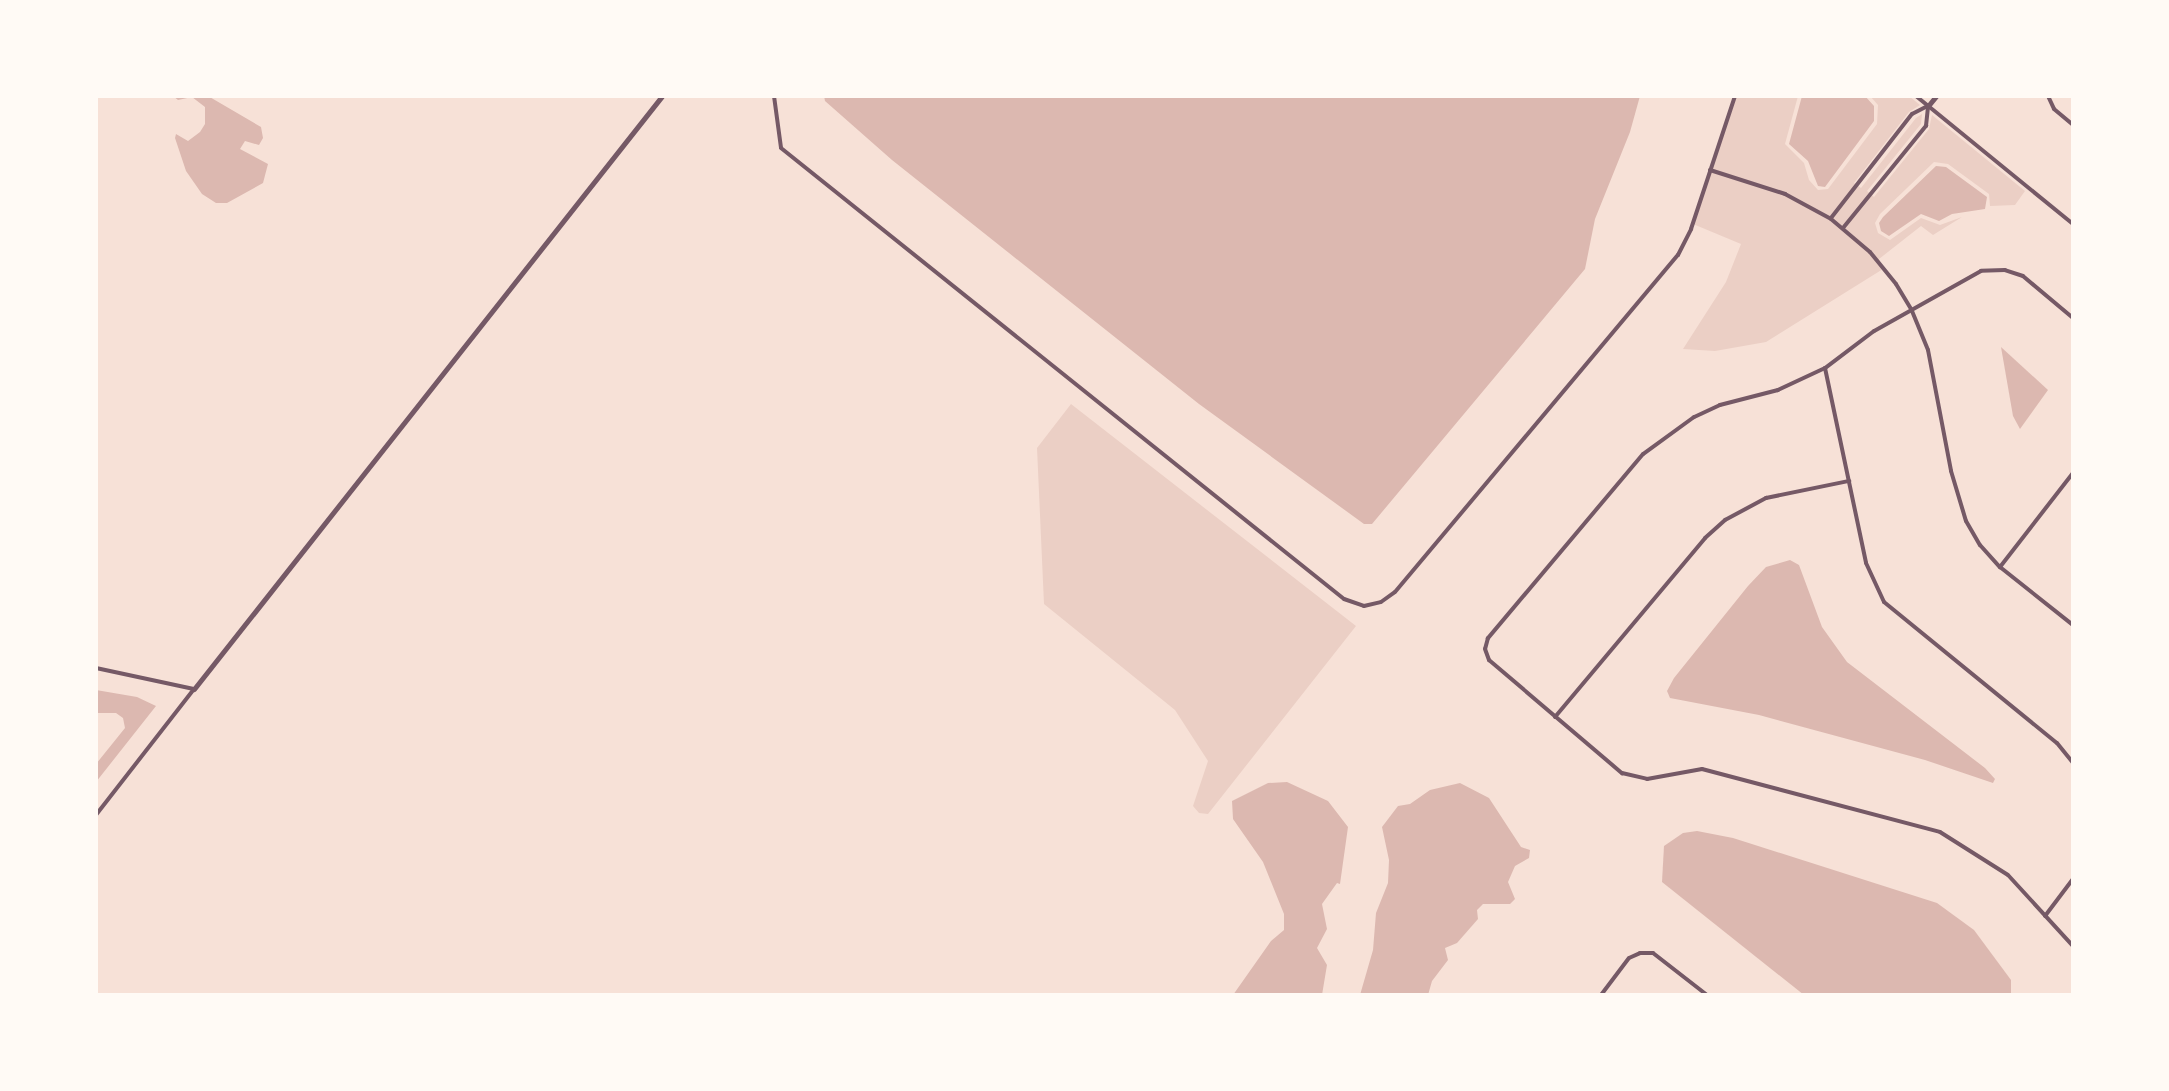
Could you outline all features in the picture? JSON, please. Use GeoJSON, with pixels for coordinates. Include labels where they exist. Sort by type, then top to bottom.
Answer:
{"type":"FeatureCollection","features":[{"type":"Feature","properties":{"kind":"street"},"geometry":{"type":"LineString","coordinates":[[96,815],[662,96]]}},
{"type":"Feature","properties":{"kind":"street"},"geometry":{"type":"LineString","coordinates":[[774,96],[781,148],[1344,599],[1364,606],[1381,602],[1395,592],[1678,255],[1691,229],[1735,96]]}},
{"type":"Feature","properties":{"kind":"street"},"geometry":{"type":"LineString","coordinates":[[1916,96],[2073,224]]}},
{"type":"Feature","properties":{"kind":"street"},"geometry":{"type":"LineString","coordinates":[[1831,219],[1912,114],[1928,106],[1936,96]]}},
{"type":"Feature","properties":{"kind":"street"},"geometry":{"type":"LineString","coordinates":[[2048,96],[2054,109],[2073,125]]}},
{"type":"Feature","properties":{"kind":"street"},"geometry":{"type":"LineString","coordinates":[[1843,228],[1926,126],[1928,106]]}},
{"type":"Feature","properties":{"kind":"street"},"geometry":{"type":"LineString","coordinates":[[1710,170],[1785,194],[1831,219],[1870,252],[1912,311],[1936,380],[1958,500],[1980,545],[2000,567],[2073,625]]}},
{"type":"Feature","properties":{"kind":"street"},"geometry":{"type":"LineString","coordinates":[[2073,318],[2023,276],[2005,270],[1981,271],[1874,331],[1825,368],[1778,390],[1720,405],[1671,432],[1643,454],[1488,638],[1485,649],[1489,660],[1622,773],[1647,779],[1702,769],[1940,832],[2008,875],[2073,946]]}},
{"type":"Feature","properties":{"kind":"street"},"geometry":{"type":"LineString","coordinates":[[1825,368],[1871,580],[1884,602],[2057,743],[2073,763]]}},
{"type":"Feature","properties":{"kind":"street"},"geometry":{"type":"LineString","coordinates":[[2000,567],[2073,473]]}},
{"type":"Feature","properties":{"kind":"street"},"geometry":{"type":"LineString","coordinates":[[1555,717],[1705,538],[1725,520],[1766,498],[1849,481]]}},
{"type":"Feature","properties":{"kind":"street"},"geometry":{"type":"LineString","coordinates":[[96,668],[194,689]]}},
{"type":"Feature","properties":{"kind":"street"},"geometry":{"type":"LineString","coordinates":[[2045,916],[2073,879]]}},
{"type":"Feature","properties":{"kind":"street"},"geometry":{"type":"LineString","coordinates":[[1601,995],[1629,958],[1640,953],[1653,953],[1707,995]]}},
{"type":"Feature","properties":{"kind":"shaded area"},"geometry":{"type":"Polygon","coordinates":[[[173,96],[208,96],[261,127],[263,138],[259,145],[245,141],[240,149],[268,164],[263,183],[227,203],[216,203],[202,194],[186,171],[175,138],[176,134],[188,141],[200,132],[205,124],[205,107],[192,97],[178,100],[173,96]]]}},
{"type":"Feature","properties":{"kind":"shaded area"},"geometry":{"type":"Polygon","coordinates":[[[824,96],[1640,96],[1630,132],[1595,219],[1585,269],[1372,524],[1364,524],[1199,404],[892,160],[825,101],[824,96]]]}},
{"type":"Feature","properties":{"kind":"shaded area"},"geometry":{"type":"Polygon","coordinates":[[[1735,96],[1798,96],[1785,144],[1804,163],[1809,180],[1818,190],[1828,189],[1877,124],[1878,105],[1870,96],[1909,96],[1920,105],[1909,112],[1854,183],[1861,188],[1922,114],[1921,124],[1867,191],[1874,197],[1929,129],[1932,115],[2025,191],[2015,205],[1990,206],[1989,194],[1948,164],[1934,162],[1880,214],[1875,223],[1878,233],[1890,240],[1921,218],[1940,225],[1962,217],[1933,235],[1921,226],[1879,259],[1883,269],[1766,342],[1715,351],[1683,349],[1726,282],[1741,244],[1693,224],[1735,96]]]}},
{"type":"Feature","properties":{"kind":"shaded area"},"geometry":{"type":"Polygon","coordinates":[[[1802,96],[1865,96],[1874,106],[1874,121],[1825,187],[1818,186],[1808,161],[1789,144],[1802,96]]]}},
{"type":"Feature","properties":{"kind":"shaded area"},"geometry":{"type":"Polygon","coordinates":[[[1936,166],[1946,167],[1987,197],[1985,209],[1952,214],[1939,221],[1921,214],[1889,236],[1881,231],[1879,223],[1883,217],[1936,166]]]}},
{"type":"Feature","properties":{"kind":"shaded area"},"geometry":{"type":"Polygon","coordinates":[[[2001,347],[2048,390],[2020,429],[2013,416],[2001,347]]]}},
{"type":"Feature","properties":{"kind":"shaded area"},"geometry":{"type":"Polygon","coordinates":[[[1071,404],[1356,626],[1208,814],[1199,813],[1193,806],[1208,761],[1175,710],[1044,604],[1037,448],[1071,404]]]}},
{"type":"Feature","properties":{"kind":"shaded area"},"geometry":{"type":"Polygon","coordinates":[[[1790,560],[1799,565],[1822,627],[1847,662],[1985,768],[1995,779],[1993,783],[1925,760],[1759,715],[1670,698],[1667,691],[1674,678],[1748,586],[1766,567],[1790,560]]]}},
{"type":"Feature","properties":{"kind":"shaded area"},"geometry":{"type":"Polygon","coordinates":[[[96,690],[137,697],[156,706],[96,782],[96,764],[125,728],[123,718],[116,713],[96,713],[96,690]]]}},
{"type":"Feature","properties":{"kind":"shaded area"},"geometry":{"type":"Polygon","coordinates":[[[1287,782],[1328,801],[1348,827],[1340,884],[1337,883],[1322,904],[1327,929],[1317,948],[1327,965],[1322,995],[1233,995],[1271,941],[1284,930],[1284,914],[1263,862],[1233,819],[1232,801],[1268,783],[1287,782]]]}},
{"type":"Feature","properties":{"kind":"shaded area"},"geometry":{"type":"Polygon","coordinates":[[[1460,783],[1489,798],[1521,847],[1530,850],[1529,858],[1515,866],[1508,882],[1515,899],[1510,904],[1483,904],[1477,910],[1478,919],[1457,943],[1445,948],[1448,960],[1432,981],[1428,995],[1360,995],[1373,950],[1376,913],[1388,883],[1389,860],[1382,827],[1398,806],[1410,804],[1430,790],[1460,783]]]}},
{"type":"Feature","properties":{"kind":"shaded area"},"geometry":{"type":"Polygon","coordinates":[[[1697,831],[1733,838],[1937,903],[1974,930],[2011,980],[2011,994],[1804,995],[1662,882],[1664,846],[1683,833],[1697,831]]]}}]}
